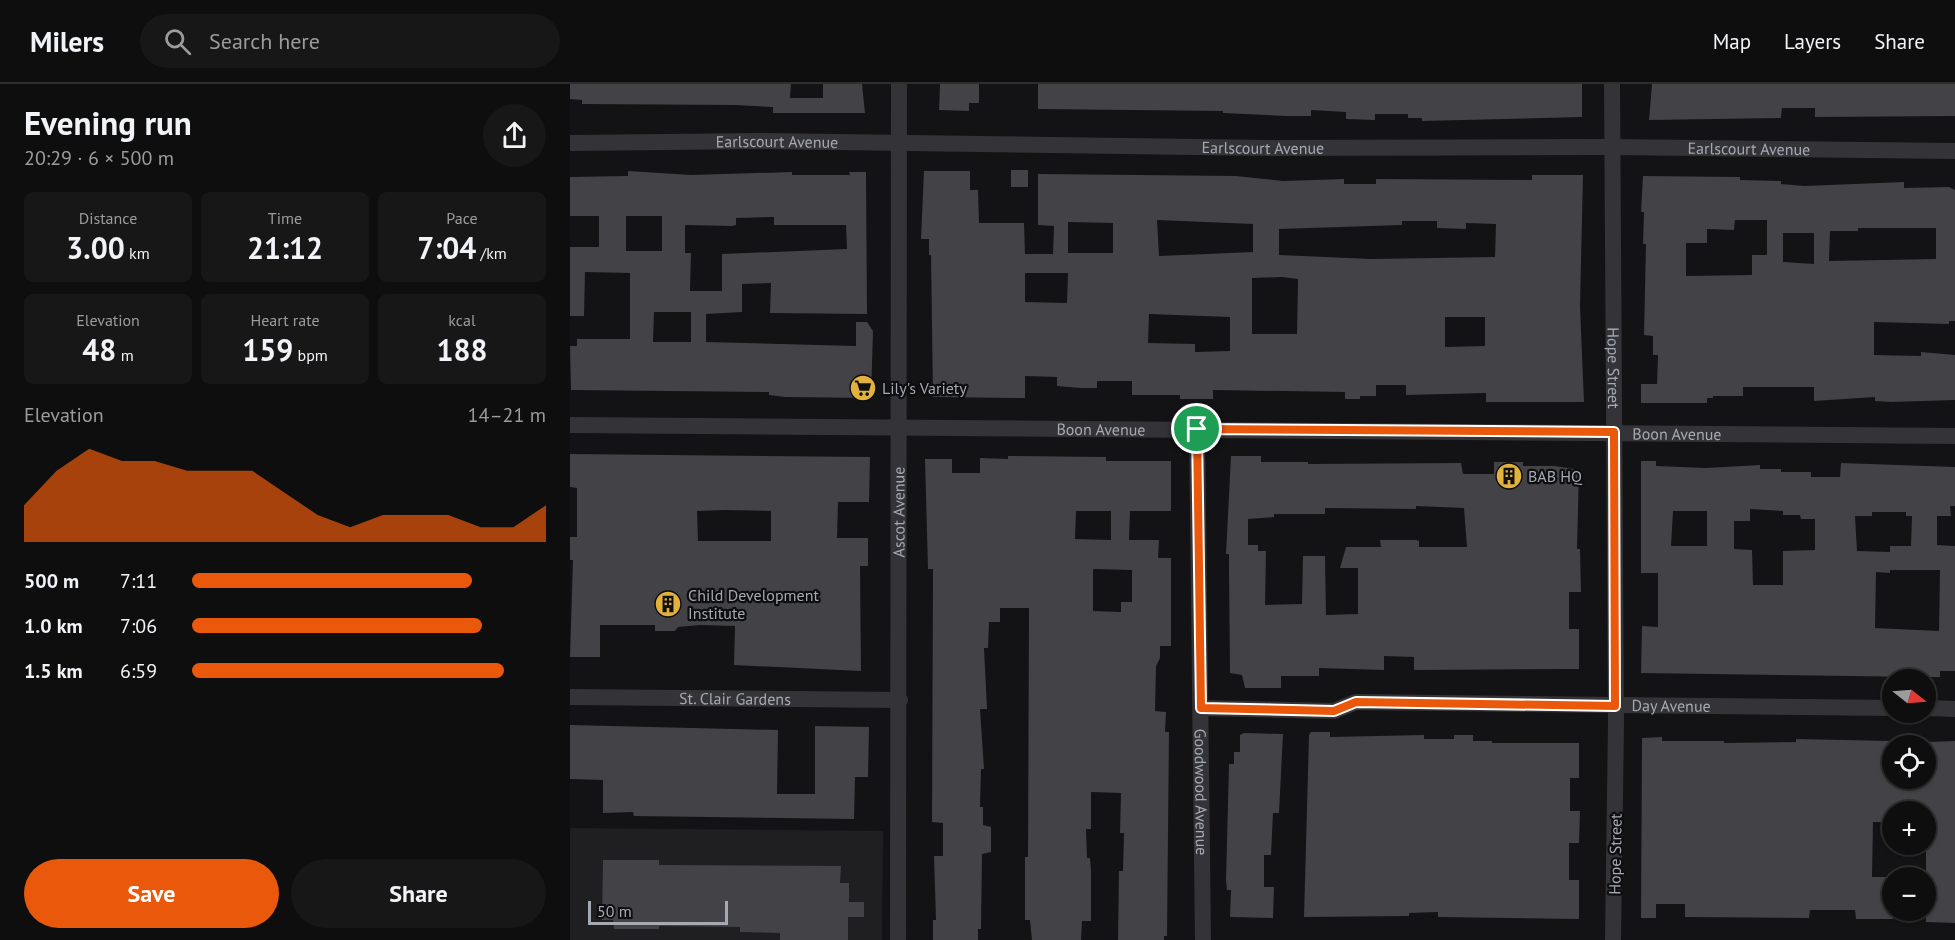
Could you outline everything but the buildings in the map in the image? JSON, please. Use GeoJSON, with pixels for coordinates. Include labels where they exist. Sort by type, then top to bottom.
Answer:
{"type":"FeatureCollection","features":[{"type":"Feature","properties":{"kind":"street","name":"Ascot Avenue"},"geometry":{"type":"LineString","coordinates":[[898,940],[899,84]]}},
{"type":"Feature","properties":{"kind":"street","name":"Hope Street"},"geometry":{"type":"LineString","coordinates":[[1612,84],[1615,706],[1613,940]]}},
{"type":"Feature","properties":{"kind":"street","name":"Earlscourt Avenue"},"geometry":{"type":"LineString","coordinates":[[570,143],[761,141],[1268,148],[1612,147],[1955,151]]}},
{"type":"Feature","properties":{"kind":"street","name":"Boon Avenue"},"geometry":{"type":"LineString","coordinates":[[570,424],[1955,436]]}},
{"type":"Feature","properties":{"kind":"street","name":"Goodwood Avenue"},"geometry":{"type":"LineString","coordinates":[[1197,429],[1203,940]]}},
{"type":"Feature","properties":{"kind":"street","name":"St. Clair Gardens"},"geometry":{"type":"LineString","coordinates":[[570,696],[900,700]]}},
{"type":"Feature","properties":{"kind":"street","name":"Day Avenue"},"geometry":{"type":"LineString","coordinates":[[1201,708],[1334,711],[1356,702],[1882,708]]}},
{"type":"Feature","properties":{"kind":"street"},"geometry":{"type":"LineString","coordinates":[[1936,708],[1955,709]]}},
{"type":"Feature","properties":{"kind":"shaded area"},"geometry":{"type":"Polygon","coordinates":[[[570,828],[883,831],[882,940],[570,940],[570,828]]]}},
{"type":"Feature","properties":{"kind":"place","name":"Lily's Variety"},"geometry":{"type":"Point","coordinates":[863,388]}},
{"type":"Feature","properties":{"kind":"place","name":"BAB HQ"},"geometry":{"type":"Point","coordinates":[1509,476]}},
{"type":"Feature","properties":{"kind":"place","name":"Child Development Institute"},"geometry":{"type":"Point","coordinates":[668,604]}},
{"type":"Feature","properties":{"kind":"route"},"geometry":{"type":"LineString","coordinates":[[1197,429],[1614,432],[1615,706],[1356,702],[1334,711],[1201,708],[1197,429]]}}]}
